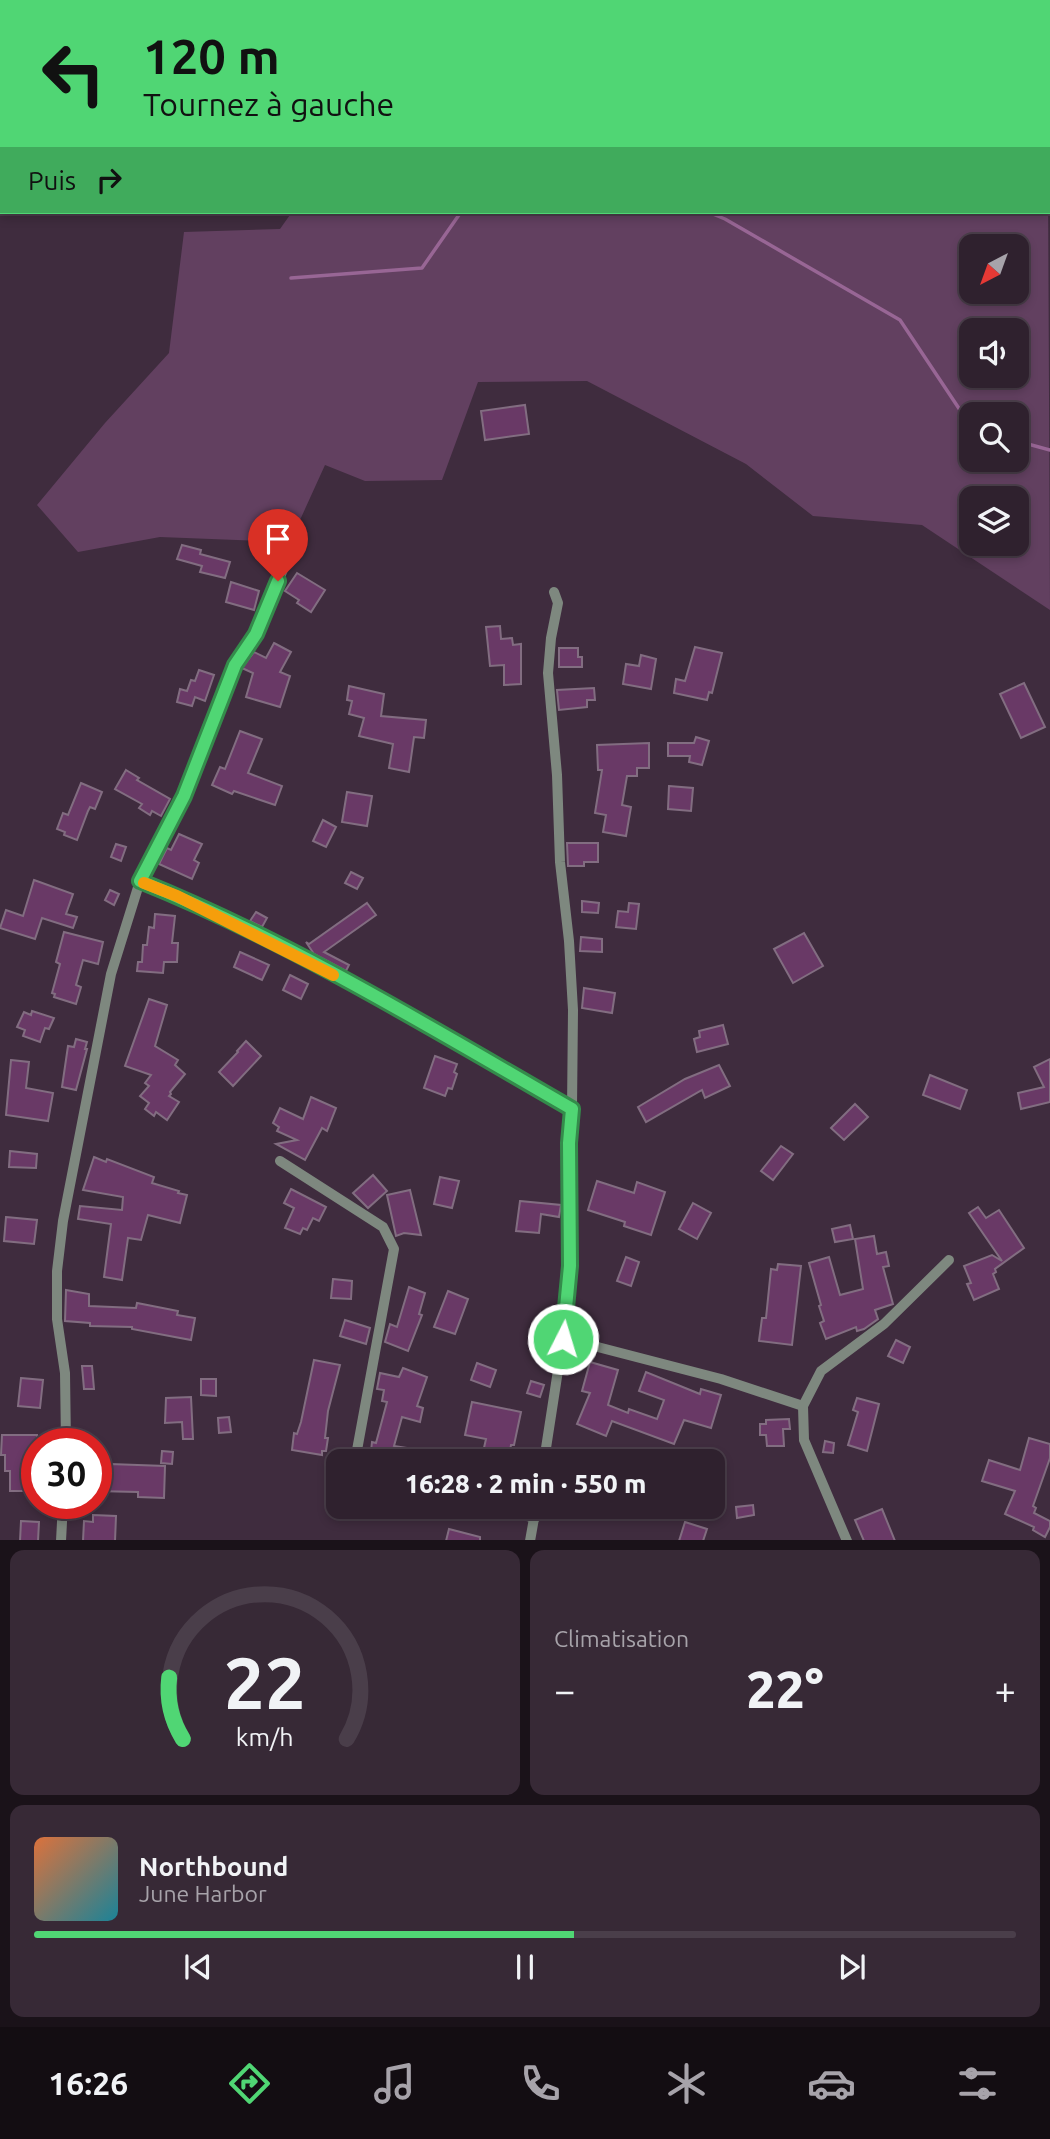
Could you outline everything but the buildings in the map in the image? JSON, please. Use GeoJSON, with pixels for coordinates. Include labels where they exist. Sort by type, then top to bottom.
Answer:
{"type":"FeatureCollection","features":[{"type":"Feature","properties":{"kind":"street"},"geometry":{"type":"LineString","coordinates":[[66,1428],[65,1373],[57,1319],[57,1271],[63,1221],[111,974],[140,881],[184,796],[235,665],[256,634],[287,560]]}},
{"type":"Feature","properties":{"kind":"street"},"geometry":{"type":"LineString","coordinates":[[546,1449],[563,1339],[570,1266],[569,1143],[573,1010],[548,673],[558,603],[554,592]]}},
{"type":"Feature","properties":{"kind":"street"},"geometry":{"type":"LineString","coordinates":[[140,881],[276,944],[385,1002],[572,1109]]}},
{"type":"Feature","properties":{"kind":"street"},"geometry":{"type":"LineString","coordinates":[[280,1161],[383,1227],[394,1249],[357,1449]]}},
{"type":"Feature","properties":{"kind":"street"},"geometry":{"type":"LineString","coordinates":[[847,1540],[804,1440],[803,1406],[821,1371],[884,1324],[949,1260]]}},
{"type":"Feature","properties":{"kind":"street"},"geometry":{"type":"LineString","coordinates":[[563,1339],[721,1379],[803,1406]]}},
{"type":"Feature","properties":{"kind":"street"},"geometry":{"type":"LineString","coordinates":[[61,1540],[62,1519]]}},
{"type":"Feature","properties":{"kind":"street"},"geometry":{"type":"LineString","coordinates":[[530,1540],[535,1519]]}},
{"type":"Feature","properties":{"kind":"shaded area"},"geometry":{"type":"Polygon","coordinates":[[[291,214],[1048,214],[1050,610],[969,556],[1029,556],[1029,486],[959,486],[959,550],[922,525],[813,516],[746,464],[587,381],[478,382],[442,480],[365,481],[325,465],[290,542],[160,537],[78,552],[37,505],[105,423],[169,353],[184,232],[280,229],[291,214]]]}},
{"type":"Feature","properties":{"kind":"waterway"},"geometry":{"type":"LineString","coordinates":[[291,278],[422,268],[460,214]]}},
{"type":"Feature","properties":{"kind":"waterway"},"geometry":{"type":"LineString","coordinates":[[713,214],[900,320],[959,408]]}},
{"type":"Feature","properties":{"kind":"waterway"},"geometry":{"type":"LineString","coordinates":[[1029,444],[1050,450]]}},
{"type":"Feature","properties":{"kind":"slow traffic"},"geometry":{"type":"LineString","coordinates":[[144,883],[276,944],[333,975]]}},
{"type":"Feature","properties":{"kind":"route"},"geometry":{"type":"LineString","coordinates":[[278,581],[256,634],[235,665],[184,796],[140,881],[276,944],[385,1002],[572,1109],[569,1143],[570,1266],[563,1339]]}}]}
